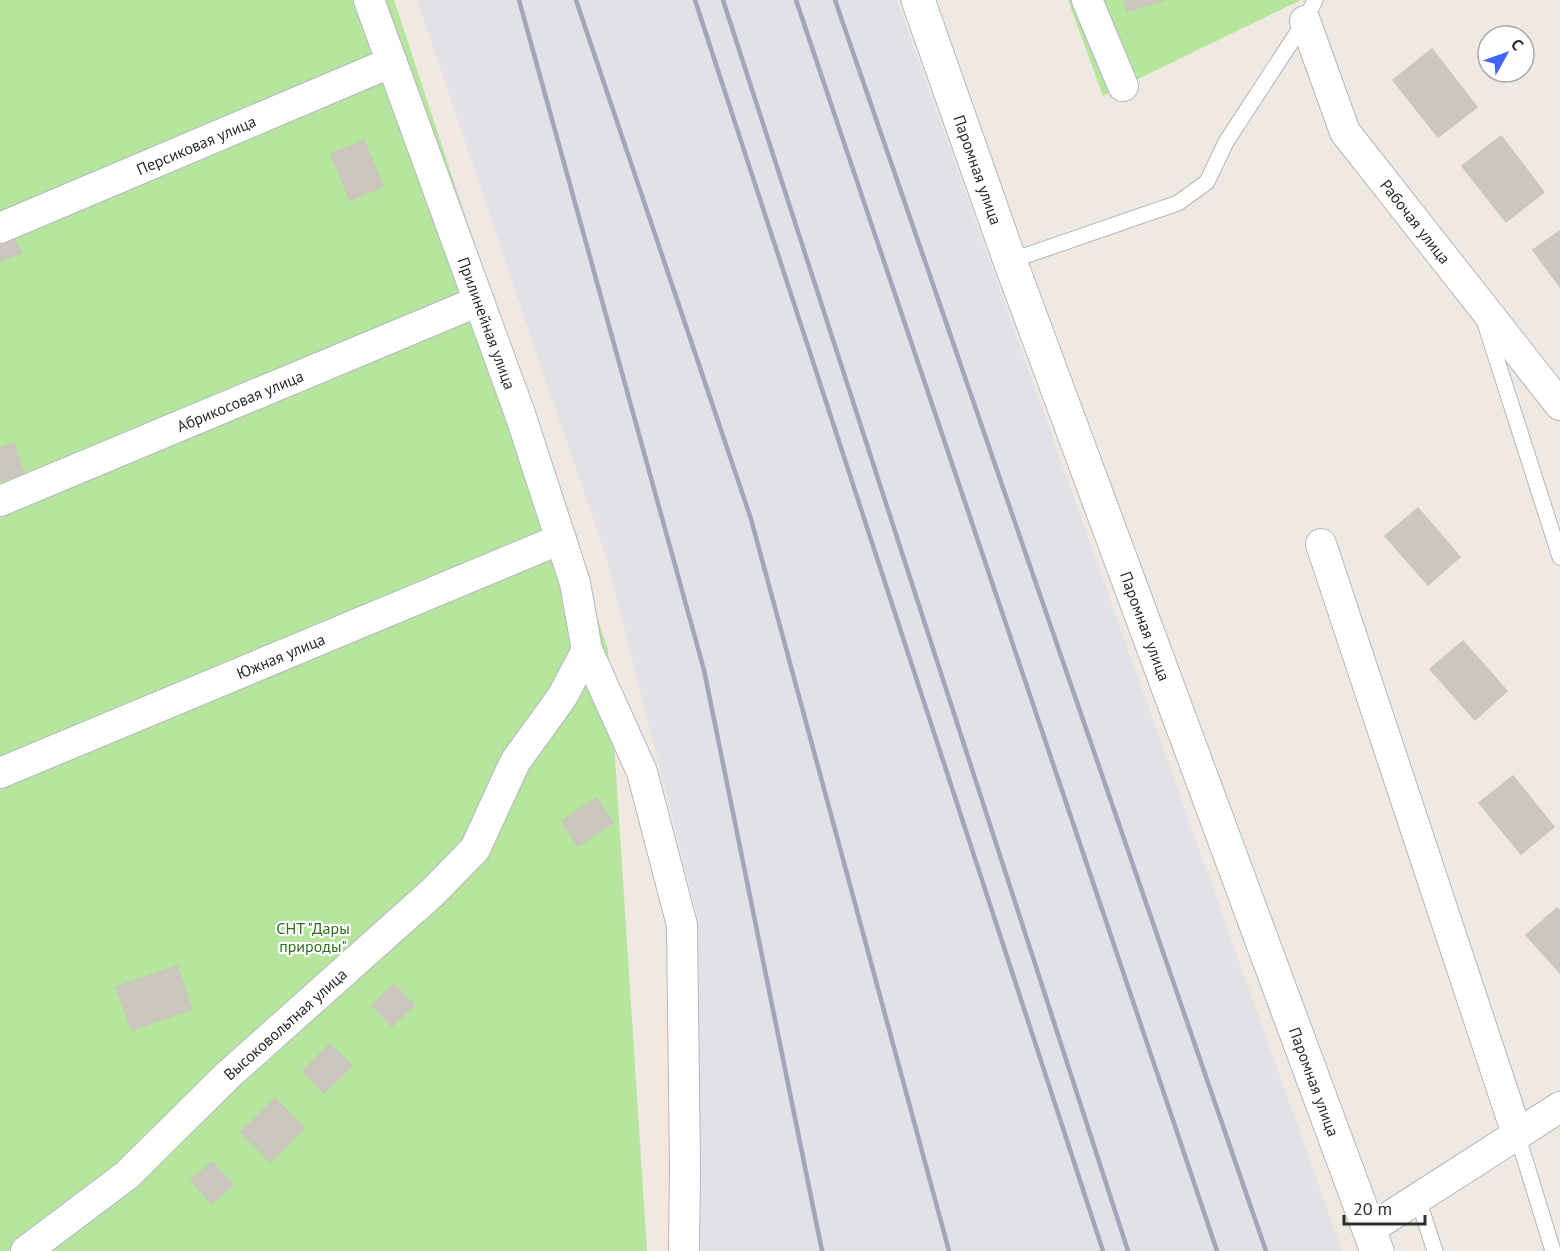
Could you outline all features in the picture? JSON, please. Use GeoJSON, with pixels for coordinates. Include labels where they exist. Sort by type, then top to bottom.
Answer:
{"type":"FeatureCollection","features":[{"type":"Feature","properties":{"kind":"street","name":"Прилинейная улица"},"geometry":{"type":"LineString","coordinates":[[369,0],[520,414],[575,583],[587,650],[642,772],[682,925],[684,1251]]}},
{"type":"Feature","properties":{"kind":"street","name":"Паромная улица"},"geometry":{"type":"LineString","coordinates":[[918,0],[1010,261],[1373,1240]]}},
{"type":"Feature","properties":{"kind":"street"},"geometry":{"type":"LineString","coordinates":[[1087,0],[1124,86]]}},
{"type":"Feature","properties":{"kind":"street","name":"Рабочая улица"},"geometry":{"type":"LineString","coordinates":[[1310,10],[1344,132],[1560,405]]}},
{"type":"Feature","properties":{"kind":"street","name":"Персиковая улица"},"geometry":{"type":"LineString","coordinates":[[0,228],[392,62]]}},
{"type":"Feature","properties":{"kind":"street","name":"Абрикосовая улица"},"geometry":{"type":"LineString","coordinates":[[0,501],[479,301]]}},
{"type":"Feature","properties":{"kind":"street","name":"Южная улица"},"geometry":{"type":"LineString","coordinates":[[0,773],[561,539]]}},
{"type":"Feature","properties":{"kind":"street"},"geometry":{"type":"LineString","coordinates":[[1321,543],[1517,1134]]}},
{"type":"Feature","properties":{"kind":"street","name":"Высоковольтная улица"},"geometry":{"type":"LineString","coordinates":[[26,1251],[127,1175],[227,1076],[433,892],[475,849],[515,762],[562,697],[587,650]]}},
{"type":"Feature","properties":{"kind":"street"},"geometry":{"type":"LineString","coordinates":[[1373,1240],[1418,1198],[1560,1107]]}},
{"type":"Feature","properties":{"kind":"lane"},"geometry":{"type":"LineString","coordinates":[[1010,261],[1178,203],[1207,182],[1226,142],[1310,10]]}},
{"type":"Feature","properties":{"kind":"lane"},"geometry":{"type":"LineString","coordinates":[[1478,302],[1506,395],[1560,557]]}},
{"type":"Feature","properties":{"kind":"lane"},"geometry":{"type":"LineString","coordinates":[[1517,1134],[1553,1251]]}},
{"type":"Feature","properties":{"kind":"lane"},"geometry":{"type":"LineString","coordinates":[[1418,1198],[1436,1251]]}},
{"type":"Feature","properties":{"kind":"shaded area"},"geometry":{"type":"Polygon","coordinates":[[[417,0],[897,0],[1342,1251],[701,1251],[698,920],[607,560],[417,0]]]}},
{"type":"Feature","properties":{"kind":"green space","name":"СНТ \"Дары природы\""},"geometry":{"type":"Polygon","coordinates":[[[0,0],[394,0],[608,650],[647,1251],[0,1251],[0,0]]]}},
{"type":"Feature","properties":{"kind":"green space"},"geometry":{"type":"Polygon","coordinates":[[[1068,0],[1301,0],[1103,96],[1068,0]]]}},
{"type":"Feature","properties":{"kind":"building"},"geometry":{"type":"Polygon","coordinates":[[[1124,0],[1165,0],[1127,11],[1124,0]]]}},
{"type":"Feature","properties":{"kind":"building"},"geometry":{"type":"Polygon","coordinates":[[[1432,49],[1477,107],[1438,137],[1393,80],[1432,49]]]}},
{"type":"Feature","properties":{"kind":"building"},"geometry":{"type":"Polygon","coordinates":[[[1501,136],[1544,192],[1506,222],[1462,166],[1501,136]]]}},
{"type":"Feature","properties":{"kind":"building"},"geometry":{"type":"Polygon","coordinates":[[[364,141],[383,186],[350,200],[331,154],[364,141]]]}},
{"type":"Feature","properties":{"kind":"building"},"geometry":{"type":"Polygon","coordinates":[[[1560,231],[1560,287],[1533,250],[1560,231]]]}},
{"type":"Feature","properties":{"kind":"building"},"geometry":{"type":"Polygon","coordinates":[[[12,233],[21,253],[0,261],[0,238],[12,233]]]}},
{"type":"Feature","properties":{"kind":"building"},"geometry":{"type":"Polygon","coordinates":[[[14,443],[24,474],[0,481],[0,448],[14,443]]]}},
{"type":"Feature","properties":{"kind":"building"},"geometry":{"type":"Polygon","coordinates":[[[1418,508],[1460,557],[1428,585],[1385,536],[1418,508]]]}},
{"type":"Feature","properties":{"kind":"building"},"geometry":{"type":"Polygon","coordinates":[[[1463,641],[1507,691],[1475,720],[1430,669],[1463,641]]]}},
{"type":"Feature","properties":{"kind":"building"},"geometry":{"type":"Polygon","coordinates":[[[1513,776],[1554,827],[1521,854],[1479,803],[1513,776]]]}},
{"type":"Feature","properties":{"kind":"building"},"geometry":{"type":"Polygon","coordinates":[[[596,798],[613,822],[578,846],[562,821],[596,798]]]}},
{"type":"Feature","properties":{"kind":"building"},"geometry":{"type":"Polygon","coordinates":[[[1557,908],[1560,911],[1560,973],[1526,935],[1557,908]]]}},
{"type":"Feature","properties":{"kind":"building"},"geometry":{"type":"Polygon","coordinates":[[[177,966],[192,1009],[132,1030],[116,987],[177,966]]]}},
{"type":"Feature","properties":{"kind":"building"},"geometry":{"type":"Polygon","coordinates":[[[394,984],[414,1005],[392,1026],[372,1005],[394,984]]]}},
{"type":"Feature","properties":{"kind":"building"},"geometry":{"type":"Polygon","coordinates":[[[330,1044],[352,1066],[324,1093],[303,1071],[330,1044]]]}},
{"type":"Feature","properties":{"kind":"building"},"geometry":{"type":"Polygon","coordinates":[[[275,1098],[304,1128],[270,1162],[241,1132],[275,1098]]]}},
{"type":"Feature","properties":{"kind":"building"},"geometry":{"type":"Polygon","coordinates":[[[212,1162],[233,1185],[212,1204],[191,1180],[212,1162]]]}},
{"type":"Feature","properties":{"kind":"railway"},"geometry":{"type":"LineString","coordinates":[[519,0],[704,670],[822,1251]]}},
{"type":"Feature","properties":{"kind":"railway"},"geometry":{"type":"LineString","coordinates":[[576,0],[751,519],[949,1251]]}},
{"type":"Feature","properties":{"kind":"railway"},"geometry":{"type":"LineString","coordinates":[[695,0],[1103,1251]]}},
{"type":"Feature","properties":{"kind":"railway"},"geometry":{"type":"LineString","coordinates":[[723,0],[1128,1251]]}},
{"type":"Feature","properties":{"kind":"railway"},"geometry":{"type":"LineString","coordinates":[[796,0],[1217,1251]]}},
{"type":"Feature","properties":{"kind":"railway"},"geometry":{"type":"LineString","coordinates":[[835,0],[1266,1251]]}}]}
